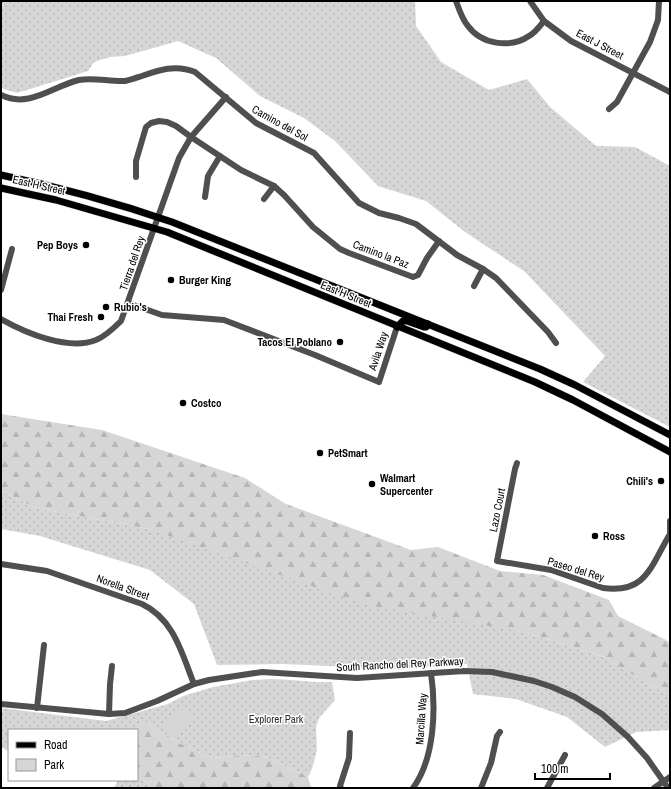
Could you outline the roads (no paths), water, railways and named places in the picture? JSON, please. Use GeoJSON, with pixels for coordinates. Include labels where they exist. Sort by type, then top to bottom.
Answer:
{"type":"FeatureCollection","features":[{"type":"Feature","properties":{"kind":"main road","name":"East H Street"},"geometry":{"type":"LineString","coordinates":[[1,175],[52,187],[158,217],[429,324],[575,385],[670,435]]}},
{"type":"Feature","properties":{"kind":"main road","name":"East H Street"},"geometry":{"type":"LineString","coordinates":[[1,188],[56,200],[155,228],[535,382],[573,400],[670,452]]}},
{"type":"Feature","properties":{"kind":"main road"},"geometry":{"type":"LineString","coordinates":[[397,326],[403,321],[424,327],[429,324]]}},
{"type":"Feature","properties":{"kind":"street"},"geometry":{"type":"LineString","coordinates":[[456,1],[465,23],[469,28],[477,35],[492,42],[507,44],[520,41],[531,36],[544,21]]}},
{"type":"Feature","properties":{"kind":"street","name":"East J Street"},"geometry":{"type":"LineString","coordinates":[[530,1],[544,21],[571,41],[670,92]]}},
{"type":"Feature","properties":{"kind":"street"},"geometry":{"type":"LineString","coordinates":[[609,109],[617,102],[643,57],[655,31],[658,20],[659,1]]}},
{"type":"Feature","properties":{"kind":"street","name":"Camino del Sol"},"geometry":{"type":"LineString","coordinates":[[1,95],[18,100],[33,98],[78,80],[89,79],[126,81],[164,68],[174,67],[195,72],[256,123],[314,154],[352,197],[363,206],[378,214],[399,218],[416,224],[457,255],[483,269],[500,281],[548,332],[556,343]]}},
{"type":"Feature","properties":{"kind":"street","name":"Tierra del Rey"},"geometry":{"type":"LineString","coordinates":[[1,319],[11,325],[41,337],[76,344],[98,340],[108,334],[121,321],[179,158],[192,138],[226,97]]}},
{"type":"Feature","properties":{"kind":"street","name":"Camino la Paz"},"geometry":{"type":"LineString","coordinates":[[136,177],[136,161],[146,127],[159,121],[167,122],[181,129],[192,138],[241,170],[274,186],[313,227],[340,249],[412,277],[418,275],[427,258],[439,241]]}},
{"type":"Feature","properties":{"kind":"street"},"geometry":{"type":"LineString","coordinates":[[205,197],[208,176],[220,156]]}},
{"type":"Feature","properties":{"kind":"street"},"geometry":{"type":"LineString","coordinates":[[264,199],[274,186]]}},
{"type":"Feature","properties":{"kind":"street"},"geometry":{"type":"LineString","coordinates":[[1,290],[12,249]]}},
{"type":"Feature","properties":{"kind":"street"},"geometry":{"type":"LineString","coordinates":[[474,286],[483,269]]}},
{"type":"Feature","properties":{"kind":"street","name":"Avila Way"},"geometry":{"type":"LineString","coordinates":[[128,302],[162,315],[224,320],[315,355],[379,382],[397,326]]}},
{"type":"Feature","properties":{"kind":"street","name":"Lazo Court"},"geometry":{"type":"LineString","coordinates":[[497,561],[517,463]]}},
{"type":"Feature","properties":{"kind":"street","name":"Paseo del Rey"},"geometry":{"type":"LineString","coordinates":[[497,561],[551,570],[603,588],[625,588],[634,585],[648,573],[668,542],[670,534],[670,521]]}},
{"type":"Feature","properties":{"kind":"street","name":"Norella Street"},"geometry":{"type":"LineString","coordinates":[[1,564],[48,571],[142,604],[152,609],[172,630],[194,684]]}},
{"type":"Feature","properties":{"kind":"street"},"geometry":{"type":"LineString","coordinates":[[37,708],[44,645]]}},
{"type":"Feature","properties":{"kind":"street"},"geometry":{"type":"LineString","coordinates":[[109,714],[112,666]]}},
{"type":"Feature","properties":{"kind":"street","name":"South Rancho del Rey Parkway"},"geometry":{"type":"LineString","coordinates":[[1,704],[109,714],[125,712],[157,701],[194,684],[239,674],[262,672],[357,678],[464,671],[492,672],[534,680],[575,697],[602,714],[628,737],[647,758],[668,788]]}},
{"type":"Feature","properties":{"kind":"street","name":"Marcilla Way"},"geometry":{"type":"LineString","coordinates":[[413,788],[425,764],[432,737],[433,690],[431,673]]}},
{"type":"Feature","properties":{"kind":"street"},"geometry":{"type":"LineString","coordinates":[[481,788],[491,763],[497,736],[500,732]]}},
{"type":"Feature","properties":{"kind":"street"},"geometry":{"type":"LineString","coordinates":[[341,788],[341,782],[349,758],[350,733]]}},
{"type":"Feature","properties":{"kind":"street"},"geometry":{"type":"LineString","coordinates":[[547,788],[565,755]]}},
{"type":"Feature","properties":{"kind":"street"},"geometry":{"type":"LineString","coordinates":[[654,788],[670,777]]}},
{"type":"Feature","properties":{"kind":"place","name":"Pep Boys"},"geometry":{"type":"Point","coordinates":[86,245]}},
{"type":"Feature","properties":{"kind":"place","name":"Burger King"},"geometry":{"type":"Point","coordinates":[171,280]}},
{"type":"Feature","properties":{"kind":"place","name":"Rubio's"},"geometry":{"type":"Point","coordinates":[106,307]}},
{"type":"Feature","properties":{"kind":"place","name":"Thai Fresh"},"geometry":{"type":"Point","coordinates":[101,317]}},
{"type":"Feature","properties":{"kind":"place","name":"Tacos El Poblano"},"geometry":{"type":"Point","coordinates":[340,342]}},
{"type":"Feature","properties":{"kind":"place","name":"Costco"},"geometry":{"type":"Point","coordinates":[183,403]}},
{"type":"Feature","properties":{"kind":"place","name":"PetSmart"},"geometry":{"type":"Point","coordinates":[320,453]}},
{"type":"Feature","properties":{"kind":"place","name":"Chili's"},"geometry":{"type":"Point","coordinates":[661,481]}},
{"type":"Feature","properties":{"kind":"place","name":"Walmart Supercenter"},"geometry":{"type":"Point","coordinates":[372,484]}},
{"type":"Feature","properties":{"kind":"place","name":"Ross"},"geometry":{"type":"Point","coordinates":[595,536]}},
{"type":"Feature","properties":{"kind":"park label","name":"Explorer Park"},"geometry":{"type":"Point","coordinates":[276,719]}}]}
